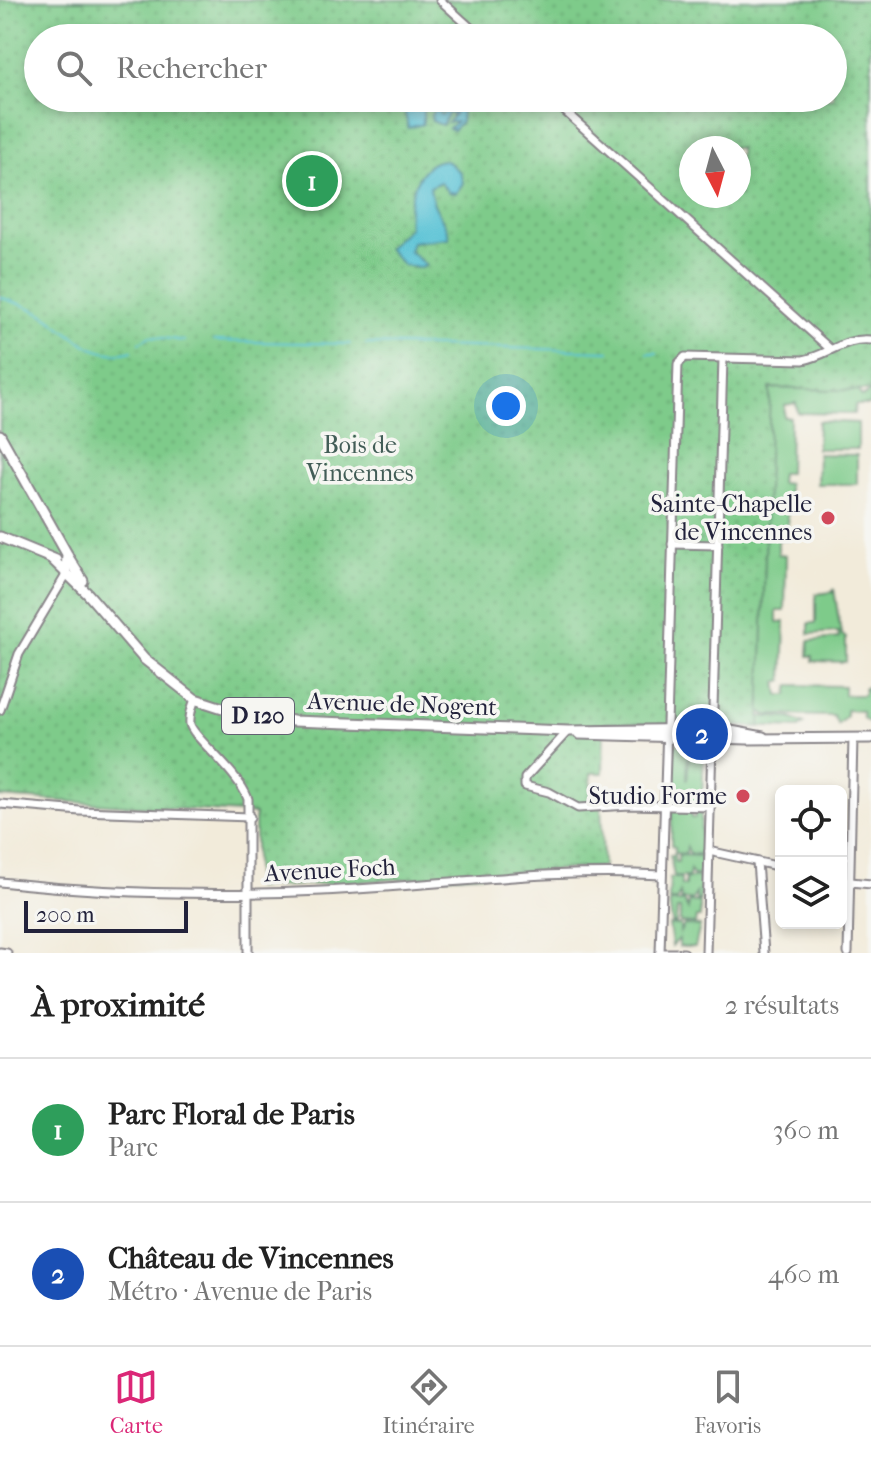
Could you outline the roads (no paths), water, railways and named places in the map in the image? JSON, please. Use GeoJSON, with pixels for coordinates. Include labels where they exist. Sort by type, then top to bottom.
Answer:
{"type":"FeatureCollection","features":[{"type":"Feature","properties":{"kind":"main road"},"geometry":{"type":"LineString","coordinates":[[0,435],[83,581]]}},
{"type":"Feature","properties":{"kind":"main road","name":"Avenue de Nogent"},"geometry":{"type":"LineString","coordinates":[[0,537],[52,559],[83,581],[88,594]]}},
{"type":"Feature","properties":{"kind":"main road"},"geometry":{"type":"LineString","coordinates":[[67,554],[67,571]]}},
{"type":"Feature","properties":{"kind":"main road","name":"Avenue de Nogent"},"geometry":{"type":"LineString","coordinates":[[67,571],[144,659],[195,699],[232,711],[286,720],[568,731],[603,736],[667,730]]}},
{"type":"Feature","properties":{"kind":"main road","name":"D 120"},"geometry":{"type":"LineString","coordinates":[[667,730],[763,737],[871,738]]}},
{"type":"Feature","properties":{"kind":"street"},"geometry":{"type":"LineString","coordinates":[[440,0],[467,24]]}},
{"type":"Feature","properties":{"kind":"street"},"geometry":{"type":"LineString","coordinates":[[566,112],[829,348]]}},
{"type":"Feature","properties":{"kind":"street"},"geometry":{"type":"LineString","coordinates":[[684,953],[661,953],[680,360],[803,360],[819,356],[829,348],[858,340],[871,340]]}},
{"type":"Feature","properties":{"kind":"street"},"geometry":{"type":"LineString","coordinates":[[706,953],[723,358]]}},
{"type":"Feature","properties":{"kind":"street"},"geometry":{"type":"LineString","coordinates":[[672,544],[718,545]]}},
{"type":"Feature","properties":{"kind":"street"},"geometry":{"type":"LineString","coordinates":[[0,710],[19,654],[67,571]]}},
{"type":"Feature","properties":{"kind":"street"},"geometry":{"type":"LineString","coordinates":[[195,699],[190,718],[192,731],[240,780],[248,799],[248,953]]}},
{"type":"Feature","properties":{"kind":"street"},"geometry":{"type":"LineString","coordinates":[[568,731],[523,784],[549,792],[578,808],[710,807]]}},
{"type":"Feature","properties":{"kind":"street"},"geometry":{"type":"LineString","coordinates":[[846,857],[853,738]]}},
{"type":"Feature","properties":{"kind":"street"},"geometry":{"type":"LineString","coordinates":[[0,804],[80,811],[250,817]]}},
{"type":"Feature","properties":{"kind":"street"},"geometry":{"type":"LineString","coordinates":[[709,851],[775,866]]}},
{"type":"Feature","properties":{"kind":"street"},"geometry":{"type":"LineString","coordinates":[[757,862],[764,953]]}},
{"type":"Feature","properties":{"kind":"street","name":"Avenue Foch"},"geometry":{"type":"LineString","coordinates":[[0,882],[125,894],[249,893],[367,889],[555,874],[662,875]]}},
{"type":"Feature","properties":{"kind":"street"},"geometry":{"type":"LineString","coordinates":[[847,882],[871,884]]}},
{"type":"Feature","properties":{"kind":"street"},"geometry":{"type":"LineString","coordinates":[[847,929],[848,953]]}},
{"type":"Feature","properties":{"kind":"street"},"geometry":{"type":"LineString","coordinates":[[0,952],[7,953]]}},
{"type":"Feature","properties":{"kind":"water"},"geometry":{"type":"Polygon","coordinates":[[[405,112],[423,112],[423,124],[408,128],[405,112]]]}},
{"type":"Feature","properties":{"kind":"water"},"geometry":{"type":"Polygon","coordinates":[[[433,112],[441,115],[449,112],[442,125],[432,121],[433,112]]]}},
{"type":"Feature","properties":{"kind":"water"},"geometry":{"type":"Polygon","coordinates":[[[456,112],[462,112],[461,122],[453,130],[449,128],[456,122],[448,122],[456,112]]]}},
{"type":"Feature","properties":{"kind":"water"},"geometry":{"type":"Polygon","coordinates":[[[445,160],[460,172],[463,183],[456,193],[448,192],[440,182],[430,187],[433,202],[449,238],[412,242],[409,251],[426,265],[422,268],[403,265],[387,248],[409,228],[411,197],[420,176],[435,162],[445,160]]]}},
{"type":"Feature","properties":{"kind":"waterway"},"geometry":{"type":"LineString","coordinates":[[0,297],[42,314],[97,350],[108,353],[132,351]]}},
{"type":"Feature","properties":{"kind":"waterway"},"geometry":{"type":"LineString","coordinates":[[140,342],[150,336],[184,341]]}},
{"type":"Feature","properties":{"kind":"waterway"},"geometry":{"type":"LineString","coordinates":[[213,341],[350,344]]}},
{"type":"Feature","properties":{"kind":"waterway"},"geometry":{"type":"LineString","coordinates":[[366,344],[609,351]]}},
{"type":"Feature","properties":{"kind":"waterway"},"geometry":{"type":"LineString","coordinates":[[647,353],[657,353]]}},
{"type":"Feature","properties":{"kind":"place","name":"Parc Floral de Paris"},"geometry":{"type":"Point","coordinates":[312,181]}},
{"type":"Feature","properties":{"kind":"place","name":"Sainte-Chapelle de Vincennes"},"geometry":{"type":"Point","coordinates":[828,518]}},
{"type":"Feature","properties":{"kind":"place","name":"Château de Vincennes"},"geometry":{"type":"Point","coordinates":[702,734]}},
{"type":"Feature","properties":{"kind":"place","name":"Studio Forme"},"geometry":{"type":"Point","coordinates":[743,796]}},
{"type":"Feature","properties":{"kind":"park label","name":"Bois de Vincennes"},"geometry":{"type":"Point","coordinates":[360,459]}}]}
